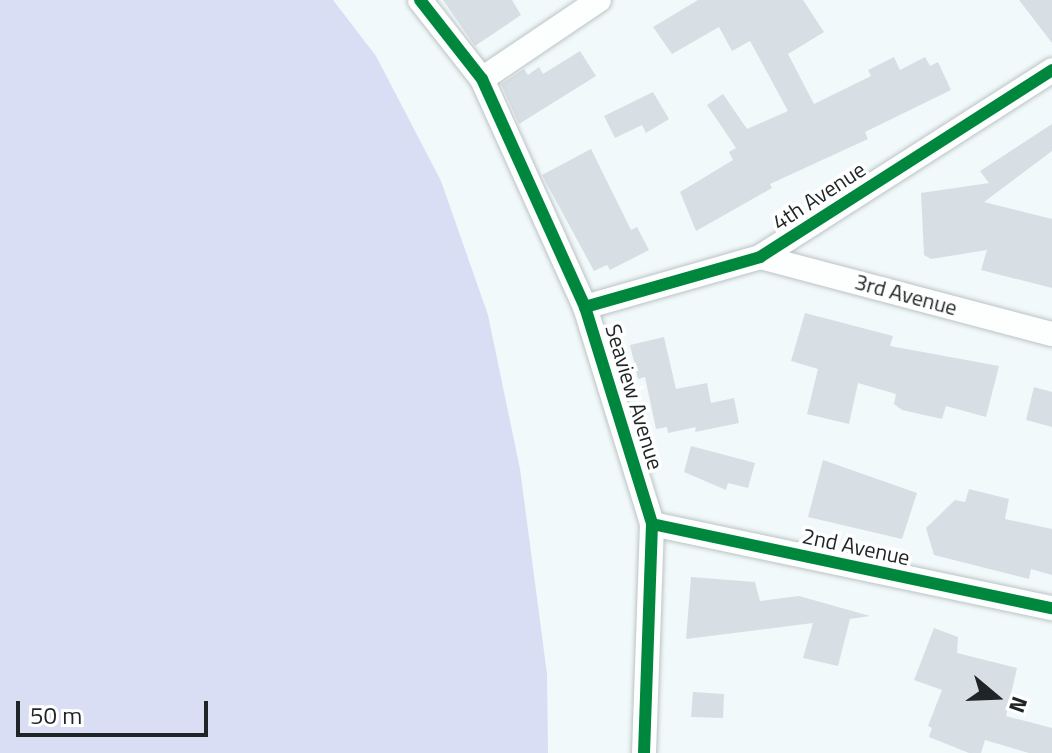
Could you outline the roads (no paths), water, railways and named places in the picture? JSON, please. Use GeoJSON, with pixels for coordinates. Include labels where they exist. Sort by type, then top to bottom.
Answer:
{"type":"FeatureCollection","features":[{"type":"Feature","properties":{"kind":"street","name":"Seaview Avenue"},"geometry":{"type":"LineString","coordinates":[[420,0],[482,79],[585,307],[652,524],[644,753]]}},
{"type":"Feature","properties":{"kind":"street"},"geometry":{"type":"LineString","coordinates":[[482,79],[599,0]]}},
{"type":"Feature","properties":{"kind":"street","name":"4th Avenue"},"geometry":{"type":"LineString","coordinates":[[585,307],[760,257],[1052,70]]}},
{"type":"Feature","properties":{"kind":"street","name":"3rd Avenue"},"geometry":{"type":"LineString","coordinates":[[760,257],[1052,334]]}},
{"type":"Feature","properties":{"kind":"street","name":"2nd Avenue"},"geometry":{"type":"LineString","coordinates":[[652,524],[1052,608]]}},
{"type":"Feature","properties":{"kind":"water"},"geometry":{"type":"Polygon","coordinates":[[[0,0],[333,0],[376,56],[441,181],[488,315],[520,469],[547,674],[548,753],[0,753],[0,0]]]}}]}
